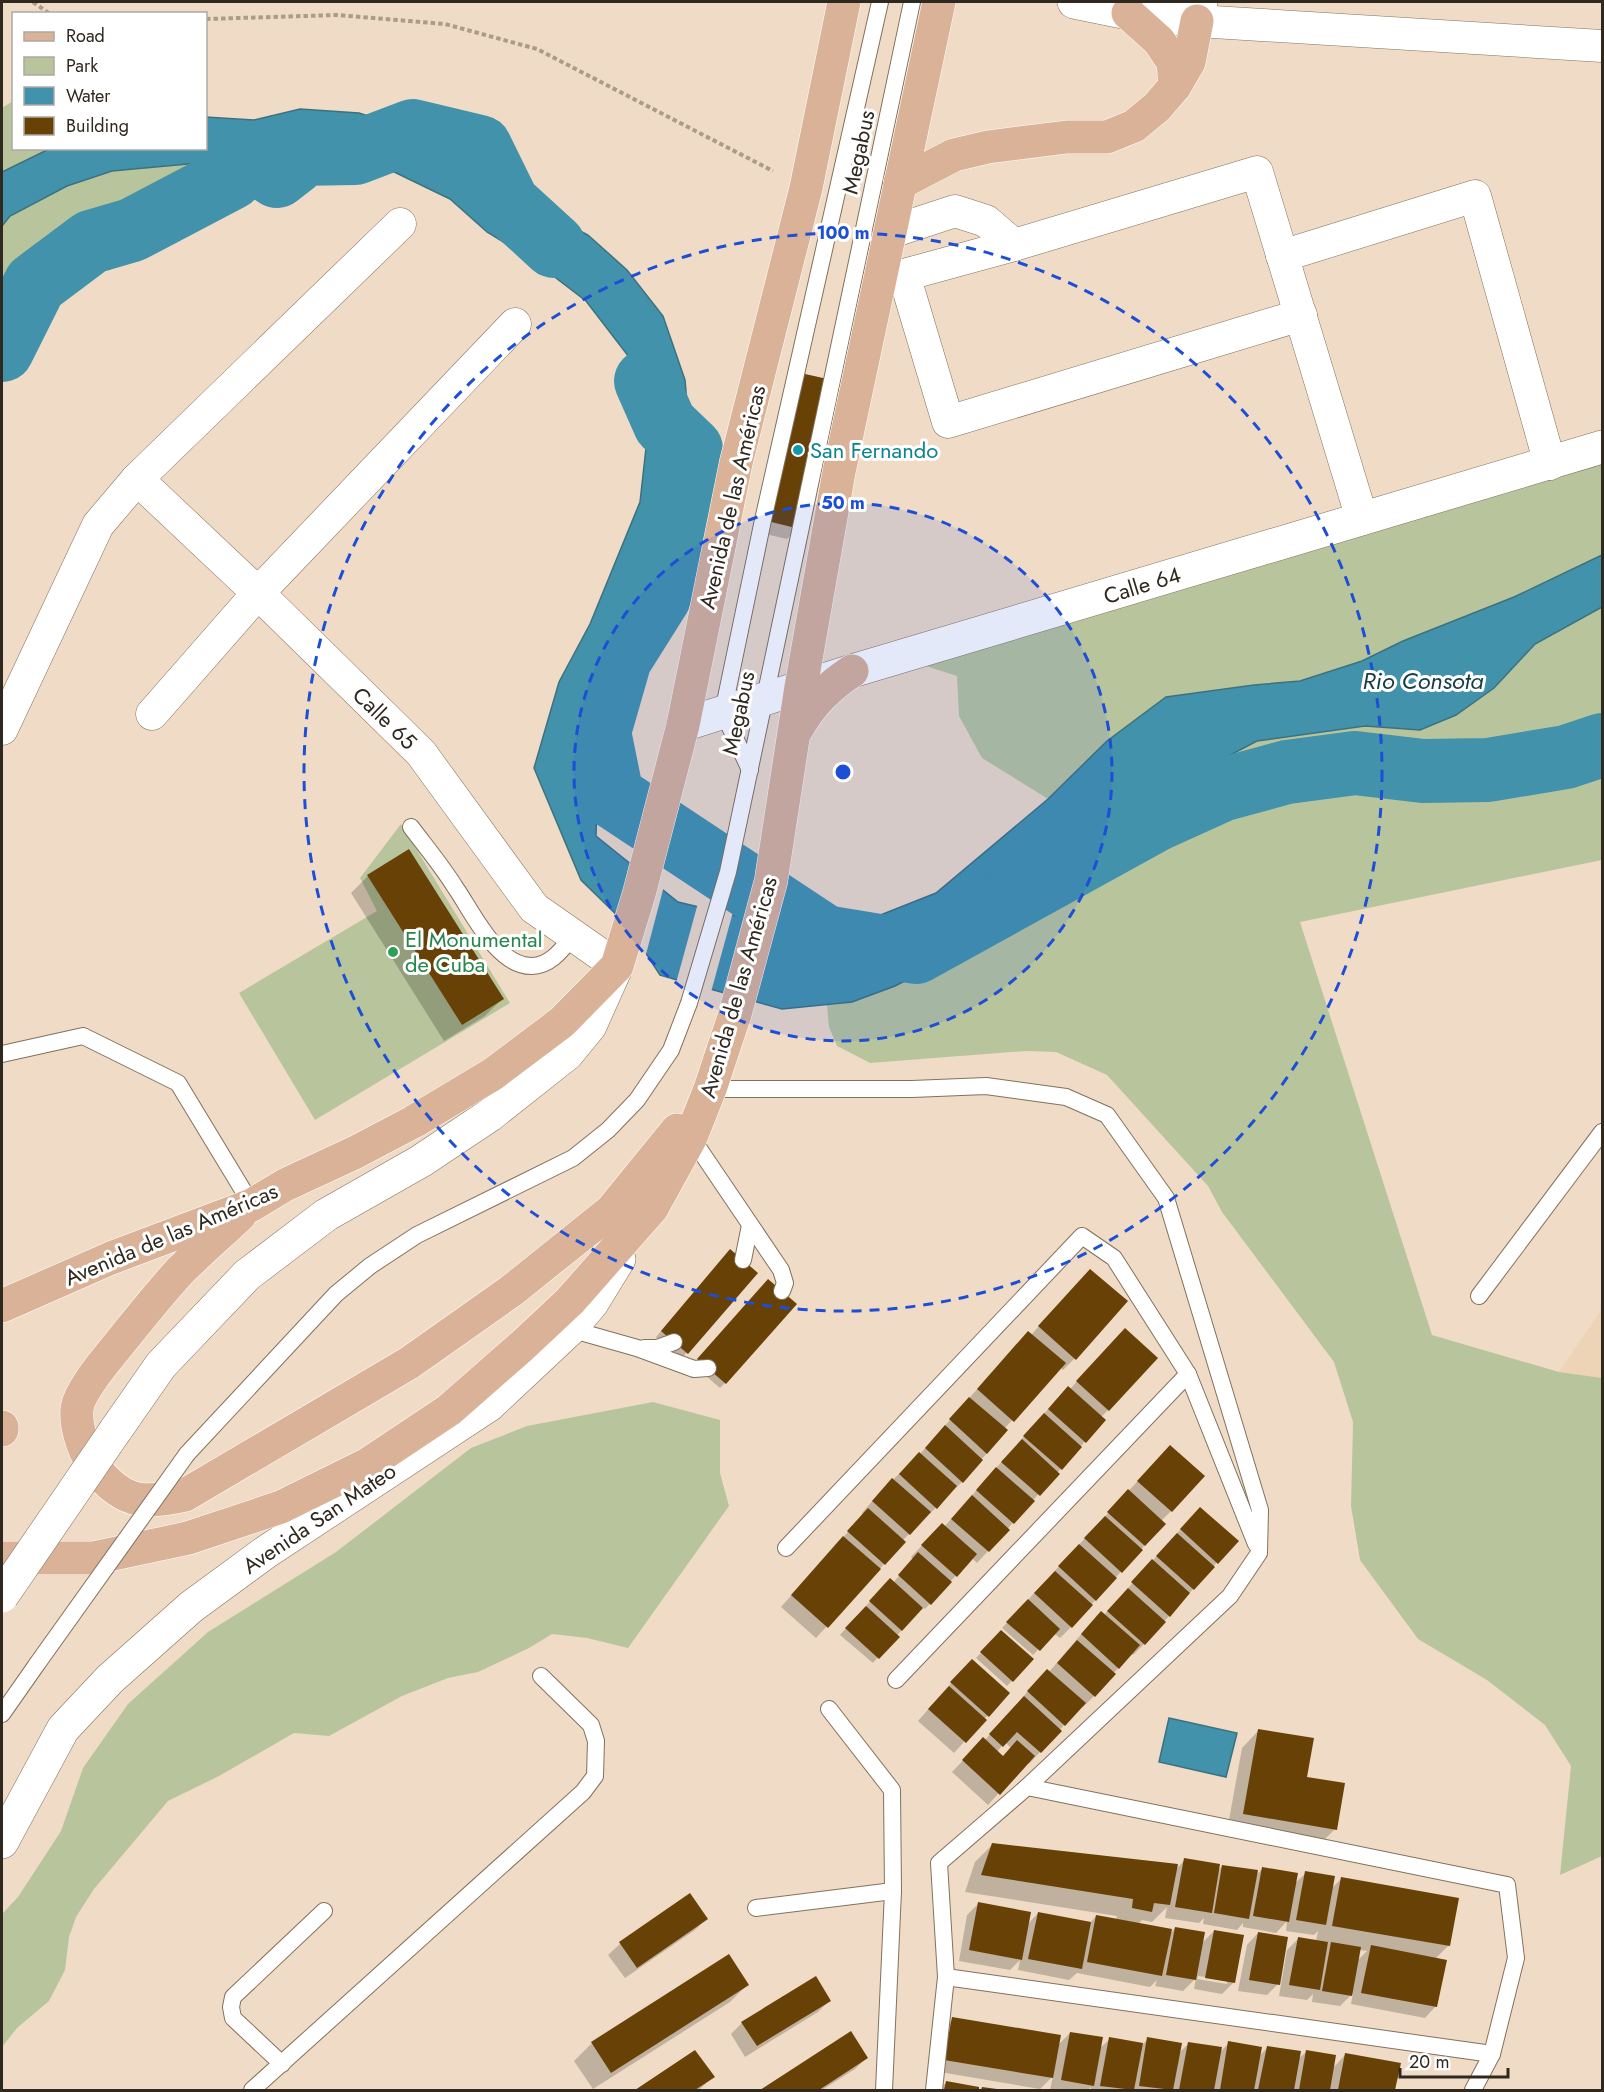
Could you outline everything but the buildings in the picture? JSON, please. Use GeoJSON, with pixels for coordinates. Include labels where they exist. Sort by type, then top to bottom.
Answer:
{"type":"FeatureCollection","features":[{"type":"Feature","properties":{"kind":"main road","name":"Avenida de las Américas"},"geometry":{"type":"LineString","coordinates":[[2,1306],[111,1258],[252,1204],[285,1185],[413,1122],[493,1074],[562,1022],[617,966],[639,894],[683,725],[736,463],[806,188],[844,2]]}},
{"type":"Feature","properties":{"kind":"main road","name":"Avenida de las Américas"},"geometry":{"type":"LineString","coordinates":[[2,1558],[93,1558],[188,1538],[280,1507],[368,1464],[449,1410],[522,1346],[570,1301],[652,1208],[691,1137],[710,1089],[735,1014],[771,881],[801,687],[839,472],[939,2]]}},
{"type":"Feature","properties":{"kind":"main road"},"geometry":{"type":"LineString","coordinates":[[900,183],[954,155],[988,147],[1067,137],[1107,136],[1134,126],[1156,107],[1175,86],[1189,62],[1199,11],[1128,13],[1074,2]]}},
{"type":"Feature","properties":{"kind":"main road"},"geometry":{"type":"LineString","coordinates":[[1128,13],[1159,41],[1173,62],[1175,86]]}},
{"type":"Feature","properties":{"kind":"main road","name":"Calle 64"},"geometry":{"type":"LineString","coordinates":[[683,725],[852,671],[1602,447]]}},
{"type":"Feature","properties":{"kind":"main road"},"geometry":{"type":"LineString","coordinates":[[811,630],[813,646],[822,660],[835,669],[852,671]]}},
{"type":"Feature","properties":{"kind":"main road"},"geometry":{"type":"LineString","coordinates":[[794,735],[817,698],[833,683],[852,671]]}},
{"type":"Feature","properties":{"kind":"main road"},"geometry":{"type":"LineString","coordinates":[[2,1596],[161,1365],[247,1275],[326,1215],[421,1161],[490,1115],[567,1054],[590,1026],[617,966]]}},
{"type":"Feature","properties":{"kind":"main road"},"geometry":{"type":"LineString","coordinates":[[252,1204],[182,1270],[152,1302],[92,1377],[77,1408],[80,1434],[97,1470],[112,1487],[132,1498],[153,1502],[185,1495],[409,1363],[512,1291],[611,1211],[710,1089]]}},
{"type":"Feature","properties":{"kind":"main road","name":"Avenida San Mateo"},"geometry":{"type":"LineString","coordinates":[[2,1842],[63,1729],[110,1679],[191,1607],[266,1552],[489,1405],[570,1329],[592,1303],[652,1208]]}},
{"type":"Feature","properties":{"kind":"street"},"geometry":{"type":"LineString","coordinates":[[1199,11],[1602,46]]}},
{"type":"Feature","properties":{"kind":"street"},"geometry":{"type":"LineString","coordinates":[[1300,315],[948,422],[903,275],[1014,245],[1257,172],[1362,519]]}},
{"type":"Feature","properties":{"kind":"street"},"geometry":{"type":"LineString","coordinates":[[1282,256],[1475,196],[1550,464]]}},
{"type":"Feature","properties":{"kind":"street"},"geometry":{"type":"LineString","coordinates":[[891,232],[955,211],[986,220],[1014,245]]}},
{"type":"Feature","properties":{"kind":"street"},"geometry":{"type":"LineString","coordinates":[[2,729],[98,525],[137,479],[400,224]]}},
{"type":"Feature","properties":{"kind":"street"},"geometry":{"type":"LineString","coordinates":[[152,714],[258,593],[515,324]]}},
{"type":"Feature","properties":{"kind":"street","name":"Calle 65"},"geometry":{"type":"LineString","coordinates":[[137,479],[258,593],[421,753],[534,908],[617,966]]}},
{"type":"Feature","properties":{"kind":"lane","name":"Megabus"},"geometry":{"type":"LineString","coordinates":[[750,770],[723,712],[763,520],[880,2]]}},
{"type":"Feature","properties":{"kind":"lane","name":"Megabus"},"geometry":{"type":"LineString","coordinates":[[750,770],[912,2]]}},
{"type":"Feature","properties":{"kind":"lane"},"geometry":{"type":"LineString","coordinates":[[2,1714],[188,1454],[328,1301],[370,1266],[417,1235],[573,1158],[608,1130],[637,1100],[670,1050],[689,1004],[728,872],[750,770]]}},
{"type":"Feature","properties":{"kind":"lane"},"geometry":{"type":"LineString","coordinates":[[411,827],[456,887],[480,928],[515,963],[534,967],[547,962],[558,954],[574,934]]}},
{"type":"Feature","properties":{"kind":"lane"},"geometry":{"type":"LineString","coordinates":[[2,1054],[83,1036],[178,1083],[252,1204]]}},
{"type":"Feature","properties":{"kind":"lane"},"geometry":{"type":"LineString","coordinates":[[710,1089],[912,1089],[986,1086],[1065,1097],[1107,1115],[1166,1198],[1260,1510],[1259,1554],[1230,1596],[1028,1787],[939,1863],[946,1977],[934,2091]]}},
{"type":"Feature","properties":{"kind":"lane"},"geometry":{"type":"LineString","coordinates":[[1479,1296],[1602,1132]]}},
{"type":"Feature","properties":{"kind":"lane"},"geometry":{"type":"LineString","coordinates":[[691,1137],[781,1270],[785,1283],[782,1291]]}},
{"type":"Feature","properties":{"kind":"lane"},"geometry":{"type":"LineString","coordinates":[[743,1260],[750,1225]]}},
{"type":"Feature","properties":{"kind":"lane"},"geometry":{"type":"LineString","coordinates":[[786,1548],[1082,1236],[1114,1258],[1188,1374],[1259,1554]]}},
{"type":"Feature","properties":{"kind":"lane"},"geometry":{"type":"LineString","coordinates":[[570,1329],[637,1348],[694,1369],[708,1368]]}},
{"type":"Feature","properties":{"kind":"lane"},"geometry":{"type":"LineString","coordinates":[[637,1348],[657,1348],[674,1342]]}},
{"type":"Feature","properties":{"kind":"lane"},"geometry":{"type":"LineString","coordinates":[[896,1680],[1188,1374]]}},
{"type":"Feature","properties":{"kind":"lane"},"geometry":{"type":"LineString","coordinates":[[252,2091],[583,1792],[595,1776],[596,1741],[591,1725],[541,1676]]}},
{"type":"Feature","properties":{"kind":"lane"},"geometry":{"type":"LineString","coordinates":[[829,1709],[892,1790],[893,1891],[884,2091]]}},
{"type":"Feature","properties":{"kind":"lane"},"geometry":{"type":"LineString","coordinates":[[1028,1787],[1507,1885],[1516,1958],[1492,2054],[1473,2091]]}},
{"type":"Feature","properties":{"kind":"lane"},"geometry":{"type":"LineString","coordinates":[[756,1908],[893,1891]]}},
{"type":"Feature","properties":{"kind":"lane"},"geometry":{"type":"LineString","coordinates":[[282,2064],[233,2018],[231,2007],[233,1997],[324,1911]]}},
{"type":"Feature","properties":{"kind":"lane"},"geometry":{"type":"LineString","coordinates":[[946,1977],[1492,2054]]}},
{"type":"Feature","properties":{"kind":"path"},"geometry":{"type":"LineString","coordinates":[[33,2],[47,12]]}},
{"type":"Feature","properties":{"kind":"path"},"geometry":{"type":"LineString","coordinates":[[207,19],[337,15],[445,24],[537,49],[806,188]]}},
{"type":"Feature","properties":{"kind":"shaded area"},"geometry":{"type":"Polygon","coordinates":[[[1602,1309],[1602,1378],[1559,1372],[1602,1309]]]}},
{"type":"Feature","properties":{"kind":"green space"},"geometry":{"type":"Polygon","coordinates":[[[12,102],[12,150],[47,150],[2,172],[2,108],[12,102]]]}},
{"type":"Feature","properties":{"kind":"green space"},"geometry":{"type":"Polygon","coordinates":[[[296,154],[295,162],[262,189],[231,199],[169,209],[132,230],[96,215],[60,232],[29,256],[2,292],[2,226],[10,216],[67,186],[112,171],[296,154]]]}},
{"type":"Feature","properties":{"kind":"green space"},"geometry":{"type":"Polygon","coordinates":[[[1602,447],[1602,555],[1514,597],[1403,641],[1362,661],[1300,681],[1166,697],[1107,741],[1048,799],[982,758],[959,716],[957,676],[901,658],[1602,447]]]}},
{"type":"Feature","properties":{"kind":"green space"},"geometry":{"type":"Polygon","coordinates":[[[1602,607],[1602,860],[1300,922],[1432,1335],[1559,1372],[1602,1378],[1602,1856],[1560,1875],[1571,1766],[1545,1725],[1487,1680],[1418,1639],[1360,1560],[1351,1506],[1353,1422],[1334,1362],[1222,1212],[1208,1186],[1107,1075],[1056,1052],[1026,1051],[870,1063],[837,1046],[829,1027],[827,1005],[852,1002],[895,986],[975,945],[1034,887],[1131,807],[1257,741],[1365,726],[1420,730],[1494,688],[1535,644],[1602,607]]]}},
{"type":"Feature","properties":{"kind":"green space","name":"El Monumental de Cuba"},"geometry":{"type":"Polygon","coordinates":[[[401,824],[510,1003],[315,1120],[239,993],[377,911],[360,878],[401,824]]]}},
{"type":"Feature","properties":{"kind":"green space"},"geometry":{"type":"Polygon","coordinates":[[[653,1402],[720,1420],[720,1473],[729,1506],[628,1648],[587,1638],[552,1634],[529,1648],[478,1672],[448,1678],[402,1696],[329,1736],[294,1733],[219,1776],[168,1801],[94,1889],[76,1917],[69,1937],[65,1970],[49,2001],[17,2028],[2,2047],[2,1914],[18,1897],[61,1831],[83,1768],[128,1704],[208,1632],[336,1552],[471,1448],[527,1426],[653,1402]]]}},
{"type":"Feature","properties":{"kind":"water","name":"Rio Consota"},"geometry":{"type":"Polygon","coordinates":[[[300,109],[359,113],[413,131],[454,152],[544,211],[588,235],[627,270],[663,316],[685,380],[691,449],[690,478],[659,597],[620,658],[599,732],[596,836],[678,902],[825,937],[936,893],[1048,799],[1107,741],[1166,697],[1300,681],[1362,661],[1403,641],[1514,597],[1602,555],[1602,607],[1535,644],[1494,688],[1456,715],[1420,730],[1365,726],[1257,741],[1131,807],[1034,887],[975,945],[895,986],[852,1002],[782,1009],[660,975],[629,927],[581,880],[534,768],[559,682],[590,624],[640,502],[650,412],[639,370],[586,301],[531,259],[487,232],[450,199],[355,153],[296,154],[112,171],[67,186],[10,216],[2,226],[2,172],[47,150],[207,150],[207,117],[254,120],[300,109]]]}},
{"type":"Feature","properties":{"kind":"water"},"geometry":{"type":"Polygon","coordinates":[[[1169,1718],[1237,1733],[1226,1777],[1159,1762],[1169,1718]]]}},
{"type":"Feature","properties":{"kind":"pier"},"geometry":{"type":"Polygon","coordinates":[[[632,861],[664,886],[645,958],[627,929],[632,861]]]}},
{"type":"Feature","properties":{"kind":"pier"},"geometry":{"type":"Polygon","coordinates":[[[698,903],[733,912],[711,992],[676,983],[698,903]]]}},
{"type":"Feature","properties":{"kind":"waterway"},"geometry":{"type":"LineString","coordinates":[[2,350],[35,284],[91,242],[132,230],[231,178],[249,158],[277,176],[295,162],[296,154],[355,153],[413,131],[480,147],[508,204],[554,246]]}},
{"type":"Feature","properties":{"kind":"waterway"},"geometry":{"type":"LineString","coordinates":[[646,381],[665,424],[691,449],[690,478],[680,544],[659,597],[620,659],[599,732],[612,796],[825,937],[916,952],[1157,819],[1221,790],[1287,772],[1355,763],[1423,771],[1488,770],[1566,757],[1602,745]]}},
{"type":"Feature","properties":{"kind":"place","name":"San Fernando"},"geometry":{"type":"Point","coordinates":[798,450]}},
{"type":"Feature","properties":{"kind":"place","name":"El Monumental de Cuba"},"geometry":{"type":"Point","coordinates":[393,952]}}]}
